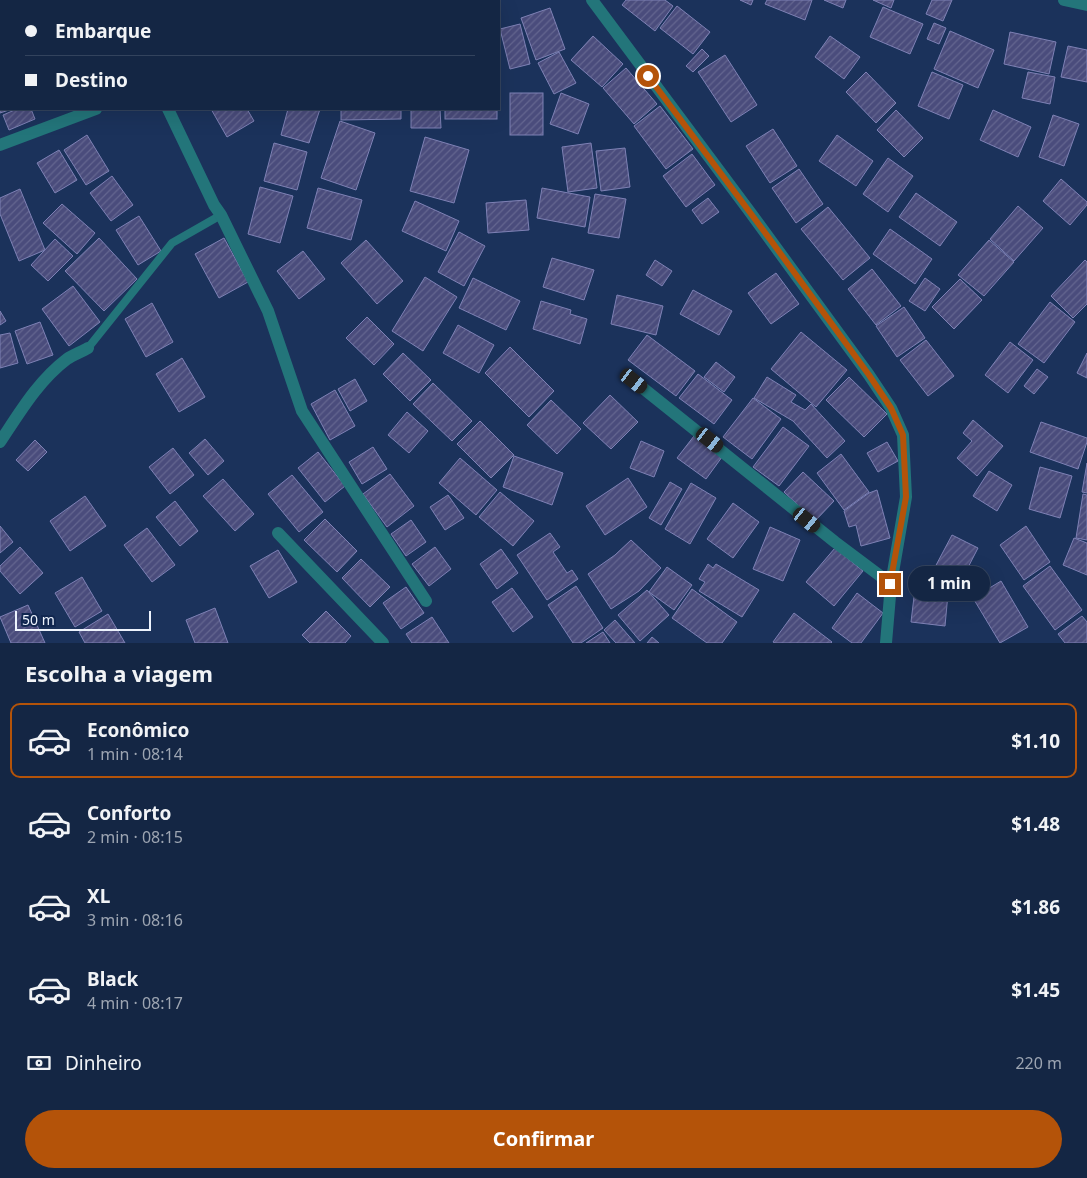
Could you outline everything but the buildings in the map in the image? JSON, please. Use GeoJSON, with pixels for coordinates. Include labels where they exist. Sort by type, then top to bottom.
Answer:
{"type":"FeatureCollection","features":[{"type":"Feature","properties":{"kind":"street"},"geometry":{"type":"LineString","coordinates":[[592,0],[750,212],[891,408],[903,435],[906,497],[890,584],[886,643]]}},
{"type":"Feature","properties":{"kind":"street"},"geometry":{"type":"LineString","coordinates":[[1064,0],[1087,5]]}},
{"type":"Feature","properties":{"kind":"street"},"geometry":{"type":"LineString","coordinates":[[0,146],[93,110]]}},
{"type":"Feature","properties":{"kind":"street"},"geometry":{"type":"LineString","coordinates":[[168,110],[268,311],[302,411],[426,601]]}},
{"type":"Feature","properties":{"kind":"street"},"geometry":{"type":"LineString","coordinates":[[0,442],[30,397],[48,375],[68,358],[88,348]]}},
{"type":"Feature","properties":{"kind":"street"},"geometry":{"type":"LineString","coordinates":[[634,381],[890,584]]}},
{"type":"Feature","properties":{"kind":"street"},"geometry":{"type":"LineString","coordinates":[[278,533],[383,643]]}},
{"type":"Feature","properties":{"kind":"lane"},"geometry":{"type":"LineString","coordinates":[[88,348],[172,243],[221,215]]}},
{"type":"Feature","properties":{"kind":"route"},"geometry":{"type":"LineString","coordinates":[[648,76],[772,242],[891,408],[903,435],[906,497],[890,584]]}}]}
